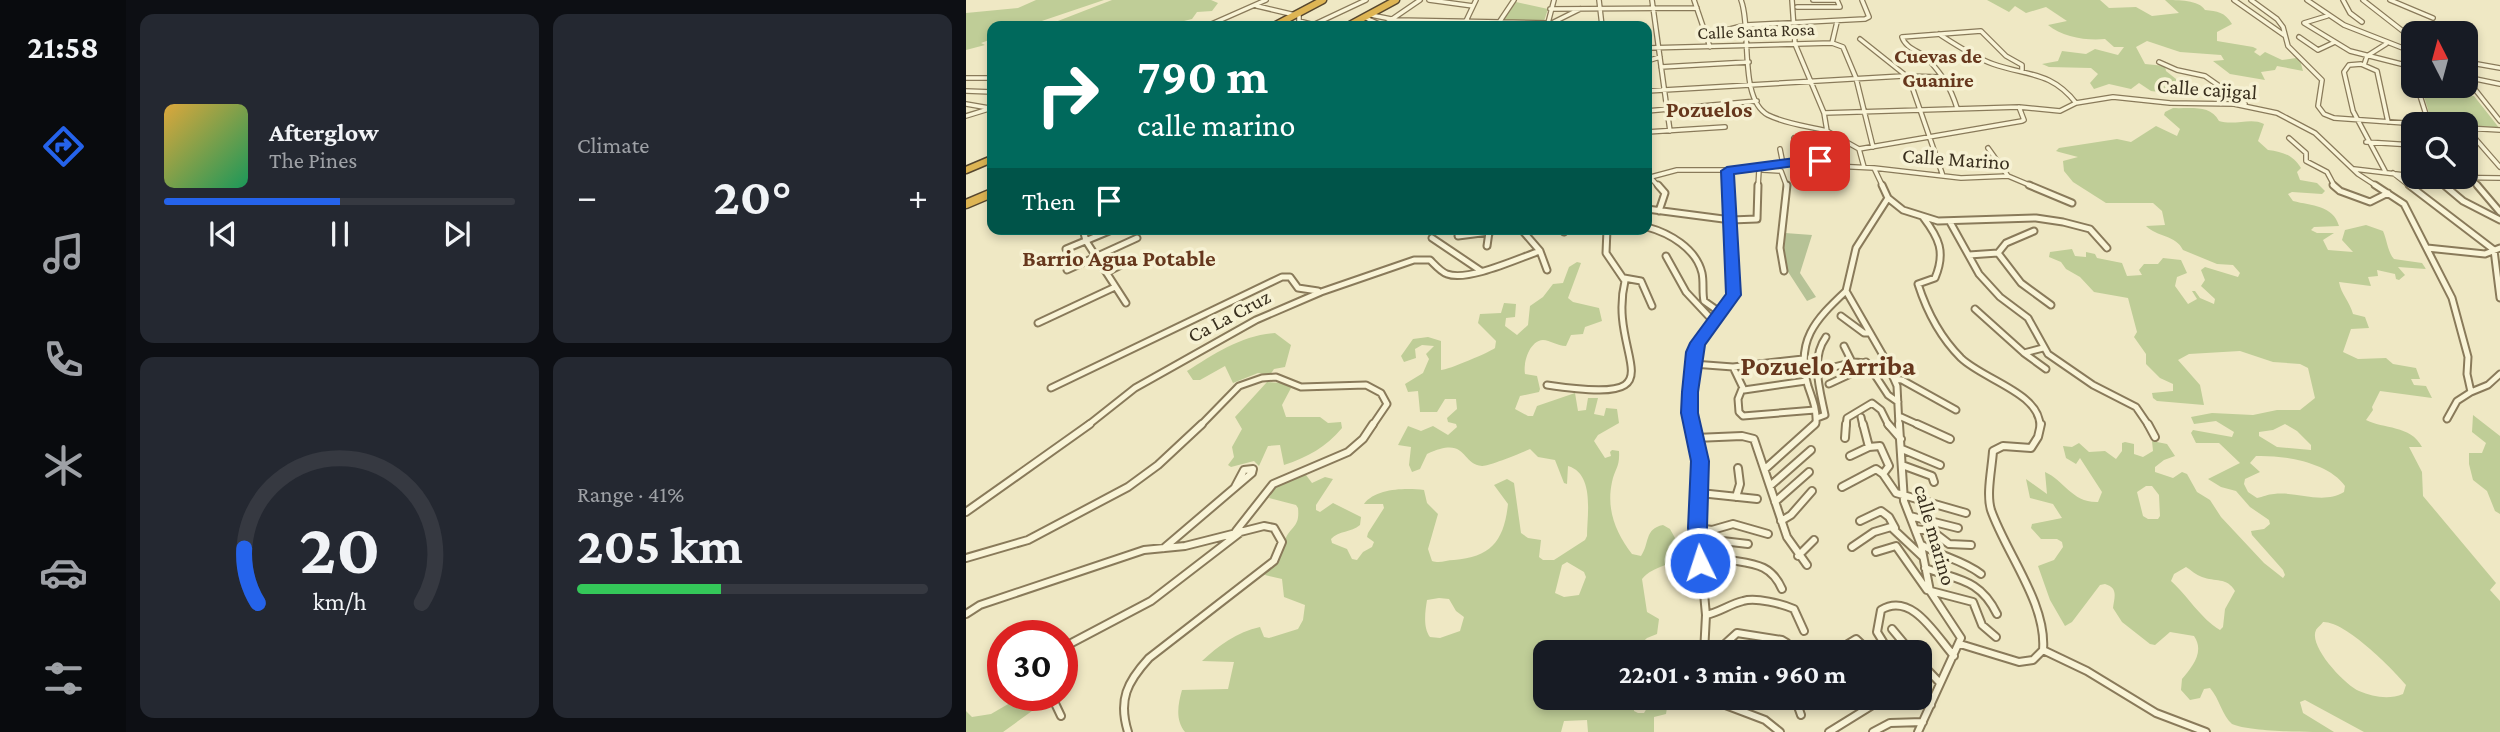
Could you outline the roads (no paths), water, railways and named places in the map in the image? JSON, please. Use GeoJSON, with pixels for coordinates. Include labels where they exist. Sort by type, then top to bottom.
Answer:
{"type":"FeatureCollection","features":[{"type":"Feature","properties":{"kind":"highway"},"geometry":{"type":"LineString","coordinates":[[1287,21],[1325,0]]}},
{"type":"Feature","properties":{"kind":"highway"},"geometry":{"type":"LineString","coordinates":[[1361,21],[1397,0]]}},
{"type":"Feature","properties":{"kind":"highway"},"geometry":{"type":"LineString","coordinates":[[966,172],[987,164]]}},
{"type":"Feature","properties":{"kind":"highway"},"geometry":{"type":"LineString","coordinates":[[966,203],[987,193]]}},
{"type":"Feature","properties":{"kind":"street"},"geometry":{"type":"LineString","coordinates":[[1220,21],[1266,0]]}},
{"type":"Feature","properties":{"kind":"street"},"geometry":{"type":"LineString","coordinates":[[1321,21],[1366,0]]}},
{"type":"Feature","properties":{"kind":"street"},"geometry":{"type":"LineString","coordinates":[[1392,20],[1420,0]]}},
{"type":"Feature","properties":{"kind":"street"},"geometry":{"type":"LineString","coordinates":[[1429,0],[1473,6]]}},
{"type":"Feature","properties":{"kind":"street"},"geometry":{"type":"LineString","coordinates":[[1466,21],[1476,0]]}},
{"type":"Feature","properties":{"kind":"street"},"geometry":{"type":"LineString","coordinates":[[1370,17],[1392,20],[1500,21],[1514,0]]}},
{"type":"Feature","properties":{"kind":"street"},"geometry":{"type":"LineString","coordinates":[[1548,21],[1554,0]]}},
{"type":"Feature","properties":{"kind":"street"},"geometry":{"type":"LineString","coordinates":[[1599,0],[1601,21]]}},
{"type":"Feature","properties":{"kind":"street"},"geometry":{"type":"LineString","coordinates":[[1652,0],[1670,131]]}},
{"type":"Feature","properties":{"kind":"street"},"geometry":{"type":"LineString","coordinates":[[1694,0],[1710,47]]}},
{"type":"Feature","properties":{"kind":"street"},"geometry":{"type":"LineString","coordinates":[[1741,0],[1746,25],[1750,84],[1757,102],[1766,114],[1827,131],[1859,149],[2025,120],[2019,107]]}},
{"type":"Feature","properties":{"kind":"street"},"geometry":{"type":"LineString","coordinates":[[1792,0],[1795,44],[1824,113],[1827,131]]}},
{"type":"Feature","properties":{"kind":"street"},"geometry":{"type":"LineString","coordinates":[[1797,7],[1839,7],[1837,1],[1813,0]]}},
{"type":"Feature","properties":{"kind":"street"},"geometry":{"type":"LineString","coordinates":[[1706,35],[1746,25],[1837,22],[1867,18],[1869,12],[1862,0]]}},
{"type":"Feature","properties":{"kind":"street"},"geometry":{"type":"LineString","coordinates":[[2234,0],[2284,35]]}},
{"type":"Feature","properties":{"kind":"street"},"geometry":{"type":"LineString","coordinates":[[2251,0],[2277,19],[2283,27],[2288,46],[2322,80],[2318,106],[2324,114],[2334,118],[2401,123]]}},
{"type":"Feature","properties":{"kind":"street"},"geometry":{"type":"LineString","coordinates":[[2306,0],[2327,16],[2401,48]]}},
{"type":"Feature","properties":{"kind":"street"},"geometry":{"type":"LineString","coordinates":[[2343,0],[2350,13],[2362,22]]}},
{"type":"Feature","properties":{"kind":"street"},"geometry":{"type":"LineString","coordinates":[[2363,0],[2401,30]]}},
{"type":"Feature","properties":{"kind":"street"},"geometry":{"type":"LineString","coordinates":[[2390,0],[2433,18]]}},
{"type":"Feature","properties":{"kind":"street"},"geometry":{"type":"LineString","coordinates":[[1257,6],[1297,16],[1299,21]]}},
{"type":"Feature","properties":{"kind":"street"},"geometry":{"type":"LineString","coordinates":[[1550,9],[1697,8]]}},
{"type":"Feature","properties":{"kind":"street"},"geometry":{"type":"LineString","coordinates":[[1556,21],[1581,9]]}},
{"type":"Feature","properties":{"kind":"street"},"geometry":{"type":"LineString","coordinates":[[2327,16],[2304,23],[2350,51],[2401,64]]}},
{"type":"Feature","properties":{"kind":"street"},"geometry":{"type":"LineString","coordinates":[[1370,17],[1375,21]]}},
{"type":"Feature","properties":{"kind":"street"},"geometry":{"type":"LineString","coordinates":[[1832,43],[1837,22]]}},
{"type":"Feature","properties":{"kind":"street"},"geometry":{"type":"LineString","coordinates":[[1957,108],[1949,82],[1927,58],[1901,39],[1907,36],[1982,31],[2006,56],[2022,65],[2022,71]]}},
{"type":"Feature","properties":{"kind":"street"},"geometry":{"type":"LineString","coordinates":[[1938,34],[1990,62],[2062,85],[2076,103]]}},
{"type":"Feature","properties":{"kind":"street"},"geometry":{"type":"LineString","coordinates":[[2299,37],[2318,50],[2335,42]]}},
{"type":"Feature","properties":{"kind":"street"},"geometry":{"type":"LineString","coordinates":[[1860,39],[1909,78],[1943,176]]}},
{"type":"Feature","properties":{"kind":"street","name":"Calle Santa Rosa"},"geometry":{"type":"LineString","coordinates":[[1652,48],[1832,43],[1846,49],[1866,111],[1873,147]]}},
{"type":"Feature","properties":{"kind":"street"},"geometry":{"type":"LineString","coordinates":[[2364,65],[2367,56],[2386,44]]}},
{"type":"Feature","properties":{"kind":"street"},"geometry":{"type":"LineString","coordinates":[[1652,59],[1660,57]]}},
{"type":"Feature","properties":{"kind":"street"},"geometry":{"type":"LineString","coordinates":[[1661,66],[1749,62]]}},
{"type":"Feature","properties":{"kind":"street"},"geometry":{"type":"LineString","coordinates":[[2159,62],[2177,70],[2206,76],[2247,106]]}},
{"type":"Feature","properties":{"kind":"street"},"geometry":{"type":"LineString","coordinates":[[2478,64],[2500,68]]}},
{"type":"Feature","properties":{"kind":"street"},"geometry":{"type":"LineString","coordinates":[[2385,171],[2356,120],[2346,91],[2344,72],[2349,65],[2364,65],[2377,71],[2388,122]]}},
{"type":"Feature","properties":{"kind":"street"},"geometry":{"type":"LineString","coordinates":[[1652,90],[1810,80],[1941,76]]}},
{"type":"Feature","properties":{"kind":"street"},"geometry":{"type":"LineString","coordinates":[[966,78],[987,78]]}},
{"type":"Feature","properties":{"kind":"street"},"geometry":{"type":"LineString","coordinates":[[2478,79],[2500,84]]}},
{"type":"Feature","properties":{"kind":"street"},"geometry":{"type":"LineString","coordinates":[[966,92],[987,92]]}},
{"type":"Feature","properties":{"kind":"street"},"geometry":{"type":"LineString","coordinates":[[2478,93],[2500,121]]}},
{"type":"Feature","properties":{"kind":"street","name":"Calle cajigal"},"geometry":{"type":"LineString","coordinates":[[1824,113],[2019,107],[2060,111],[2076,103],[2117,97],[2170,103],[2247,106],[2277,113],[2310,129],[2353,169],[2403,204],[2452,298],[2468,357],[2467,374],[2472,392]]}},
{"type":"Feature","properties":{"kind":"street"},"geometry":{"type":"LineString","coordinates":[[1652,110],[1757,102]]}},
{"type":"Feature","properties":{"kind":"street"},"geometry":{"type":"LineString","coordinates":[[966,104],[987,107]]}},
{"type":"Feature","properties":{"kind":"street"},"geometry":{"type":"LineString","coordinates":[[966,116],[987,110]]}},
{"type":"Feature","properties":{"kind":"street"},"geometry":{"type":"LineString","coordinates":[[1652,132],[1725,127]]}},
{"type":"Feature","properties":{"kind":"street"},"geometry":{"type":"LineString","coordinates":[[2478,129],[2500,130]]}},
{"type":"Feature","properties":{"kind":"street"},"geometry":{"type":"LineString","coordinates":[[1794,138],[1810,150],[1810,160]]}},
{"type":"Feature","properties":{"kind":"street"},"geometry":{"type":"LineString","coordinates":[[2289,138],[2306,153],[2307,162],[2327,172],[2333,185],[2340,191],[2370,202],[2388,193]]}},
{"type":"Feature","properties":{"kind":"street"},"geometry":{"type":"LineString","coordinates":[[2367,142],[2401,145]]}},
{"type":"Feature","properties":{"kind":"street"},"geometry":{"type":"LineString","coordinates":[[2478,142],[2500,167]]}},
{"type":"Feature","properties":{"kind":"street"},"geometry":{"type":"LineString","coordinates":[[1988,148],[2008,176]]}},
{"type":"Feature","properties":{"kind":"street"},"geometry":{"type":"LineString","coordinates":[[1780,149],[1783,164]]}},
{"type":"Feature","properties":{"kind":"street"},"geometry":{"type":"LineString","coordinates":[[1859,149],[1864,167]]}},
{"type":"Feature","properties":{"kind":"street","name":"calle marino"},"geometry":{"type":"LineString","coordinates":[[1652,177],[1677,170],[1746,170],[1810,160],[1835,166],[1874,168],[1888,198]]}},
{"type":"Feature","properties":{"kind":"street","name":"Calle Marino"},"geometry":{"type":"LineString","coordinates":[[1874,168],[1961,178],[2008,176],[2072,203]]}},
{"type":"Feature","properties":{"kind":"street"},"geometry":{"type":"LineString","coordinates":[[2353,169],[2401,174]]}},
{"type":"Feature","properties":{"kind":"street"},"geometry":{"type":"LineString","coordinates":[[1746,170],[1779,170],[1784,174],[1786,191],[1779,258],[1784,271]]}},
{"type":"Feature","properties":{"kind":"street"},"geometry":{"type":"LineString","coordinates":[[1652,210],[1731,220],[1754,220],[1758,217],[1759,170]]}},
{"type":"Feature","properties":{"kind":"street"},"geometry":{"type":"LineString","coordinates":[[1705,640],[1704,563],[1698,528],[1700,461],[1689,413],[1693,364],[1698,343],[1733,295],[1727,171]]}},
{"type":"Feature","properties":{"kind":"street"},"geometry":{"type":"LineString","coordinates":[[2393,173],[2497,249]]}},
{"type":"Feature","properties":{"kind":"street"},"geometry":{"type":"LineString","coordinates":[[2478,178],[2500,178]]}},
{"type":"Feature","properties":{"kind":"street"},"geometry":{"type":"LineString","coordinates":[[1652,182],[1665,196],[1659,211]]}},
{"type":"Feature","properties":{"kind":"street"},"geometry":{"type":"LineString","coordinates":[[2478,186],[2500,212]]}},
{"type":"Feature","properties":{"kind":"street"},"geometry":{"type":"LineString","coordinates":[[2448,189],[2463,201],[2500,220]]}},
{"type":"Feature","properties":{"kind":"street"},"geometry":{"type":"LineString","coordinates":[[1765,470],[1813,426],[1815,410],[1806,381],[1803,359],[1810,327],[1846,291],[1856,248],[1888,198],[1900,210],[1950,222],[2044,219],[2090,229],[2097,234],[2106,248]]}},
{"type":"Feature","properties":{"kind":"street"},"geometry":{"type":"LineString","coordinates":[[1923,217],[1939,237],[1944,253],[1935,278],[1918,284],[1937,327],[1949,345],[1979,373],[2026,399],[2039,414],[2041,423],[2036,444],[2031,449],[2003,446],[1993,451],[1990,507],[2038,613],[2044,638],[2043,650],[2033,660],[2019,662],[1961,644],[1932,703]]}},
{"type":"Feature","properties":{"kind":"street"},"geometry":{"type":"LineString","coordinates":[[1950,222],[1990,288],[2028,318],[2043,348],[2093,385],[2136,407],[2155,437]]}},
{"type":"Feature","properties":{"kind":"street"},"geometry":{"type":"LineString","coordinates":[[1652,229],[1666,234],[1695,258],[1702,272],[1704,301],[1721,313]]}},
{"type":"Feature","properties":{"kind":"street"},"geometry":{"type":"LineString","coordinates":[[1969,255],[1998,253],[2006,243],[2034,231]]}},
{"type":"Feature","properties":{"kind":"street"},"geometry":{"type":"LineString","coordinates":[[1084,235],[1126,303]]}},
{"type":"Feature","properties":{"kind":"street"},"geometry":{"type":"LineString","coordinates":[[1066,249],[1100,235]]}},
{"type":"Feature","properties":{"kind":"street"},"geometry":{"type":"LineString","coordinates":[[1458,236],[1466,235]]}},
{"type":"Feature","properties":{"kind":"street"},"geometry":{"type":"LineString","coordinates":[[1487,246],[1489,235]]}},
{"type":"Feature","properties":{"kind":"street"},"geometry":{"type":"LineString","coordinates":[[1526,235],[1540,251],[1547,270]]}},
{"type":"Feature","properties":{"kind":"street"},"geometry":{"type":"LineString","coordinates":[[1606,235],[1608,260],[1624,278],[1636,278],[1645,284],[1652,306]]}},
{"type":"Feature","properties":{"kind":"street"},"geometry":{"type":"LineString","coordinates":[[1067,270],[1137,238]]}},
{"type":"Feature","properties":{"kind":"street"},"geometry":{"type":"LineString","coordinates":[[1432,239],[1481,271]]}},
{"type":"Feature","properties":{"kind":"street"},"geometry":{"type":"LineString","coordinates":[[2427,248],[2485,254],[2497,249]]}},
{"type":"Feature","properties":{"kind":"street"},"geometry":{"type":"LineString","coordinates":[[2497,249],[2500,298]]}},
{"type":"Feature","properties":{"kind":"street","name":"Ca La Cruz"},"geometry":{"type":"LineString","coordinates":[[966,512],[1055,450],[1135,388],[1256,320],[1321,292],[1418,259],[1430,260],[1450,275],[1481,271],[1540,251]]}},
{"type":"Feature","properties":{"kind":"street"},"geometry":{"type":"LineString","coordinates":[[1998,253],[2015,279],[2051,305]]}},
{"type":"Feature","properties":{"kind":"street"},"geometry":{"type":"LineString","coordinates":[[1666,256],[1670,270],[1698,311],[1715,323]]}},
{"type":"Feature","properties":{"kind":"street"},"geometry":{"type":"LineString","coordinates":[[1107,272],[1125,263]]}},
{"type":"Feature","properties":{"kind":"street"},"geometry":{"type":"LineString","coordinates":[[1051,388],[1282,278],[1290,277],[1298,288],[1321,292]]}},
{"type":"Feature","properties":{"kind":"street"},"geometry":{"type":"LineString","coordinates":[[1547,385],[1609,392],[1628,385],[1632,377],[1632,360],[1622,322],[1620,300],[1624,278]]}},
{"type":"Feature","properties":{"kind":"street"},"geometry":{"type":"LineString","coordinates":[[1038,323],[1115,287]]}},
{"type":"Feature","properties":{"kind":"street","name":"calle marino"},"geometry":{"type":"LineString","coordinates":[[1846,291],[1894,379],[1902,449],[1903,496],[1921,545],[1930,591],[1961,638],[1961,644]]}},
{"type":"Feature","properties":{"kind":"street"},"geometry":{"type":"LineString","coordinates":[[1975,309],[2046,369]]}},
{"type":"Feature","properties":{"kind":"street"},"geometry":{"type":"LineString","coordinates":[[1841,316],[1864,332],[1870,333]]}},
{"type":"Feature","properties":{"kind":"street"},"geometry":{"type":"LineString","coordinates":[[1816,418],[1825,415],[1817,378],[1822,341],[1826,337]]}},
{"type":"Feature","properties":{"kind":"street"},"geometry":{"type":"LineString","coordinates":[[1844,346],[1852,362]]}},
{"type":"Feature","properties":{"kind":"street"},"geometry":{"type":"LineString","coordinates":[[2024,353],[2043,348]]}},
{"type":"Feature","properties":{"kind":"street"},"geometry":{"type":"LineString","coordinates":[[1693,364],[1733,367],[1803,359]]}},
{"type":"Feature","properties":{"kind":"street"},"geometry":{"type":"LineString","coordinates":[[1834,367],[1852,362],[1866,362]]}},
{"type":"Feature","properties":{"kind":"street"},"geometry":{"type":"LineString","coordinates":[[1829,384],[1857,372],[1866,362]]}},
{"type":"Feature","properties":{"kind":"street"},"geometry":{"type":"LineString","coordinates":[[1866,362],[1888,396],[1898,402]]}},
{"type":"Feature","properties":{"kind":"street"},"geometry":{"type":"LineString","coordinates":[[1733,367],[1742,389],[1738,401],[1739,412],[1743,416],[1815,410]]}},
{"type":"Feature","properties":{"kind":"street"},"geometry":{"type":"LineString","coordinates":[[2447,419],[2457,401],[2488,385],[2500,374]]}},
{"type":"Feature","properties":{"kind":"street"},"geometry":{"type":"LineString","coordinates":[[966,558],[1028,540],[1128,487],[1186,440],[1239,386],[1262,378],[1276,377],[1301,387],[1361,384],[1373,387],[1385,398],[1387,404],[1363,439],[1348,452],[1273,484],[1240,530],[1151,601],[1078,640]]}},
{"type":"Feature","properties":{"kind":"street"},"geometry":{"type":"LineString","coordinates":[[1894,379],[1902,380],[1956,410]]}},
{"type":"Feature","properties":{"kind":"street"},"geometry":{"type":"LineString","coordinates":[[1742,389],[1766,389],[1806,381]]}},
{"type":"Feature","properties":{"kind":"street"},"geometry":{"type":"LineString","coordinates":[[1845,438],[1847,418],[1872,403],[1881,408],[1894,435],[1901,439]]}},
{"type":"Feature","properties":{"kind":"street"},"geometry":{"type":"LineString","coordinates":[[1899,416],[1950,439]]}},
{"type":"Feature","properties":{"kind":"street"},"geometry":{"type":"LineString","coordinates":[[1861,417],[1869,447]]}},
{"type":"Feature","properties":{"kind":"street"},"geometry":{"type":"LineString","coordinates":[[1695,438],[1753,438],[1781,522],[1798,556],[1807,565]]}},
{"type":"Feature","properties":{"kind":"street"},"geometry":{"type":"LineString","coordinates":[[1850,456],[1869,447],[1882,447],[1889,466],[1883,474]]}},
{"type":"Feature","properties":{"kind":"street"},"geometry":{"type":"LineString","coordinates":[[1902,449],[1940,465]]}},
{"type":"Feature","properties":{"kind":"street"},"geometry":{"type":"LineString","coordinates":[[1770,486],[1811,450]]}},
{"type":"Feature","properties":{"kind":"street"},"geometry":{"type":"LineString","coordinates":[[1902,465],[1932,476],[1934,482]]}},
{"type":"Feature","properties":{"kind":"street"},"geometry":{"type":"LineString","coordinates":[[1736,498],[1740,484],[1738,468]]}},
{"type":"Feature","properties":{"kind":"street"},"geometry":{"type":"LineString","coordinates":[[1842,487],[1873,469],[1883,474],[1892,490],[1903,496],[1966,513]]}},
{"type":"Feature","properties":{"kind":"street"},"geometry":{"type":"LineString","coordinates":[[1775,502],[1809,472]]}},
{"type":"Feature","properties":{"kind":"street"},"geometry":{"type":"LineString","coordinates":[[1164,548],[1236,487]]}},
{"type":"Feature","properties":{"kind":"street"},"geometry":{"type":"LineString","coordinates":[[1781,522],[1791,515],[1812,491]]}},
{"type":"Feature","properties":{"kind":"street"},"geometry":{"type":"LineString","coordinates":[[1700,493],[1757,499]]}},
{"type":"Feature","properties":{"kind":"street"},"geometry":{"type":"LineString","coordinates":[[1860,521],[1881,511],[1889,517],[1911,550],[1923,557]]}},
{"type":"Feature","properties":{"kind":"street"},"geometry":{"type":"LineString","coordinates":[[1910,516],[1958,528]]}},
{"type":"Feature","properties":{"kind":"street"},"geometry":{"type":"LineString","coordinates":[[1698,528],[1712,530],[1733,524],[1768,534]]}},
{"type":"Feature","properties":{"kind":"street"},"geometry":{"type":"LineString","coordinates":[[966,614],[980,605],[1144,550],[1185,546],[1240,530],[1264,526],[1274,528],[1282,542],[1280,551],[1257,576],[1149,658],[1133,675],[1121,699],[1128,732]]}},
{"type":"Feature","properties":{"kind":"street"},"geometry":{"type":"LineString","coordinates":[[1852,547],[1886,527],[1895,529]]}},
{"type":"Feature","properties":{"kind":"street"},"geometry":{"type":"LineString","coordinates":[[1915,529],[1932,531],[1949,544],[1971,545]]}},
{"type":"Feature","properties":{"kind":"street"},"geometry":{"type":"LineString","coordinates":[[1798,556],[1814,540]]}},
{"type":"Feature","properties":{"kind":"street"},"geometry":{"type":"LineString","coordinates":[[1704,563],[1713,541],[1748,544]]}},
{"type":"Feature","properties":{"kind":"street"},"geometry":{"type":"LineString","coordinates":[[1875,552],[1889,545],[1896,546],[1916,576],[1930,591],[1973,603],[1982,625],[1996,637]]}},
{"type":"Feature","properties":{"kind":"street"},"geometry":{"type":"LineString","coordinates":[[1921,545],[1940,556],[1967,563],[1981,574]]}},
{"type":"Feature","properties":{"kind":"street"},"geometry":{"type":"LineString","coordinates":[[1704,563],[1721,568],[1730,561],[1769,568],[1776,572],[1782,589]]}},
{"type":"Feature","properties":{"kind":"street"},"geometry":{"type":"LineString","coordinates":[[1925,568],[1983,589],[1990,597],[1997,614]]}},
{"type":"Feature","properties":{"kind":"street"},"geometry":{"type":"LineString","coordinates":[[1706,615],[1749,600],[1785,605],[1794,609],[1804,631]]}},
{"type":"Feature","properties":{"kind":"street"},"geometry":{"type":"LineString","coordinates":[[1881,640],[1878,635],[1881,610],[1886,606],[1904,604],[1912,608],[1954,656]]}},
{"type":"Feature","properties":{"kind":"street"},"geometry":{"type":"LineString","coordinates":[[1892,629],[1901,640]]}},
{"type":"Feature","properties":{"kind":"street"},"geometry":{"type":"LineString","coordinates":[[1729,640],[1737,633],[1780,640]]}},
{"type":"Feature","properties":{"kind":"street"},"geometry":{"type":"LineString","coordinates":[[2043,650],[2088,670],[2161,716],[2183,721],[2206,732]]}},
{"type":"Feature","properties":{"kind":"street"},"geometry":{"type":"LineString","coordinates":[[1932,675],[1940,684]]}},
{"type":"Feature","properties":{"kind":"street"},"geometry":{"type":"LineString","coordinates":[[1743,710],[1765,720],[1780,732]]}},
{"type":"Feature","properties":{"kind":"street"},"geometry":{"type":"LineString","coordinates":[[1799,710],[1801,715]]}},
{"type":"Feature","properties":{"kind":"street"},"geometry":{"type":"LineString","coordinates":[[1829,732],[1865,710]]}},
{"type":"Feature","properties":{"kind":"street"},"geometry":{"type":"LineString","coordinates":[[1918,732],[1929,710]]}},
{"type":"Feature","properties":{"kind":"street"},"geometry":{"type":"LineString","coordinates":[[1059,711],[1061,716]]}},
{"type":"Feature","properties":{"kind":"street"},"geometry":{"type":"LineString","coordinates":[[1873,732],[1890,723],[1923,722]]}},
{"type":"Feature","properties":{"kind":"district","name":"Cuevas de Guanire"},"geometry":{"type":"Point","coordinates":[1938,68]}},
{"type":"Feature","properties":{"kind":"district","name":"Pozuelos"},"geometry":{"type":"Point","coordinates":[1709,109]}},
{"type":"Feature","properties":{"kind":"district","name":"Barrio Agua Potable"},"geometry":{"type":"Point","coordinates":[1119,258]}},
{"type":"Feature","properties":{"kind":"district","name":"Pozuelo Arriba"},"geometry":{"type":"Point","coordinates":[1828,365]}}]}
